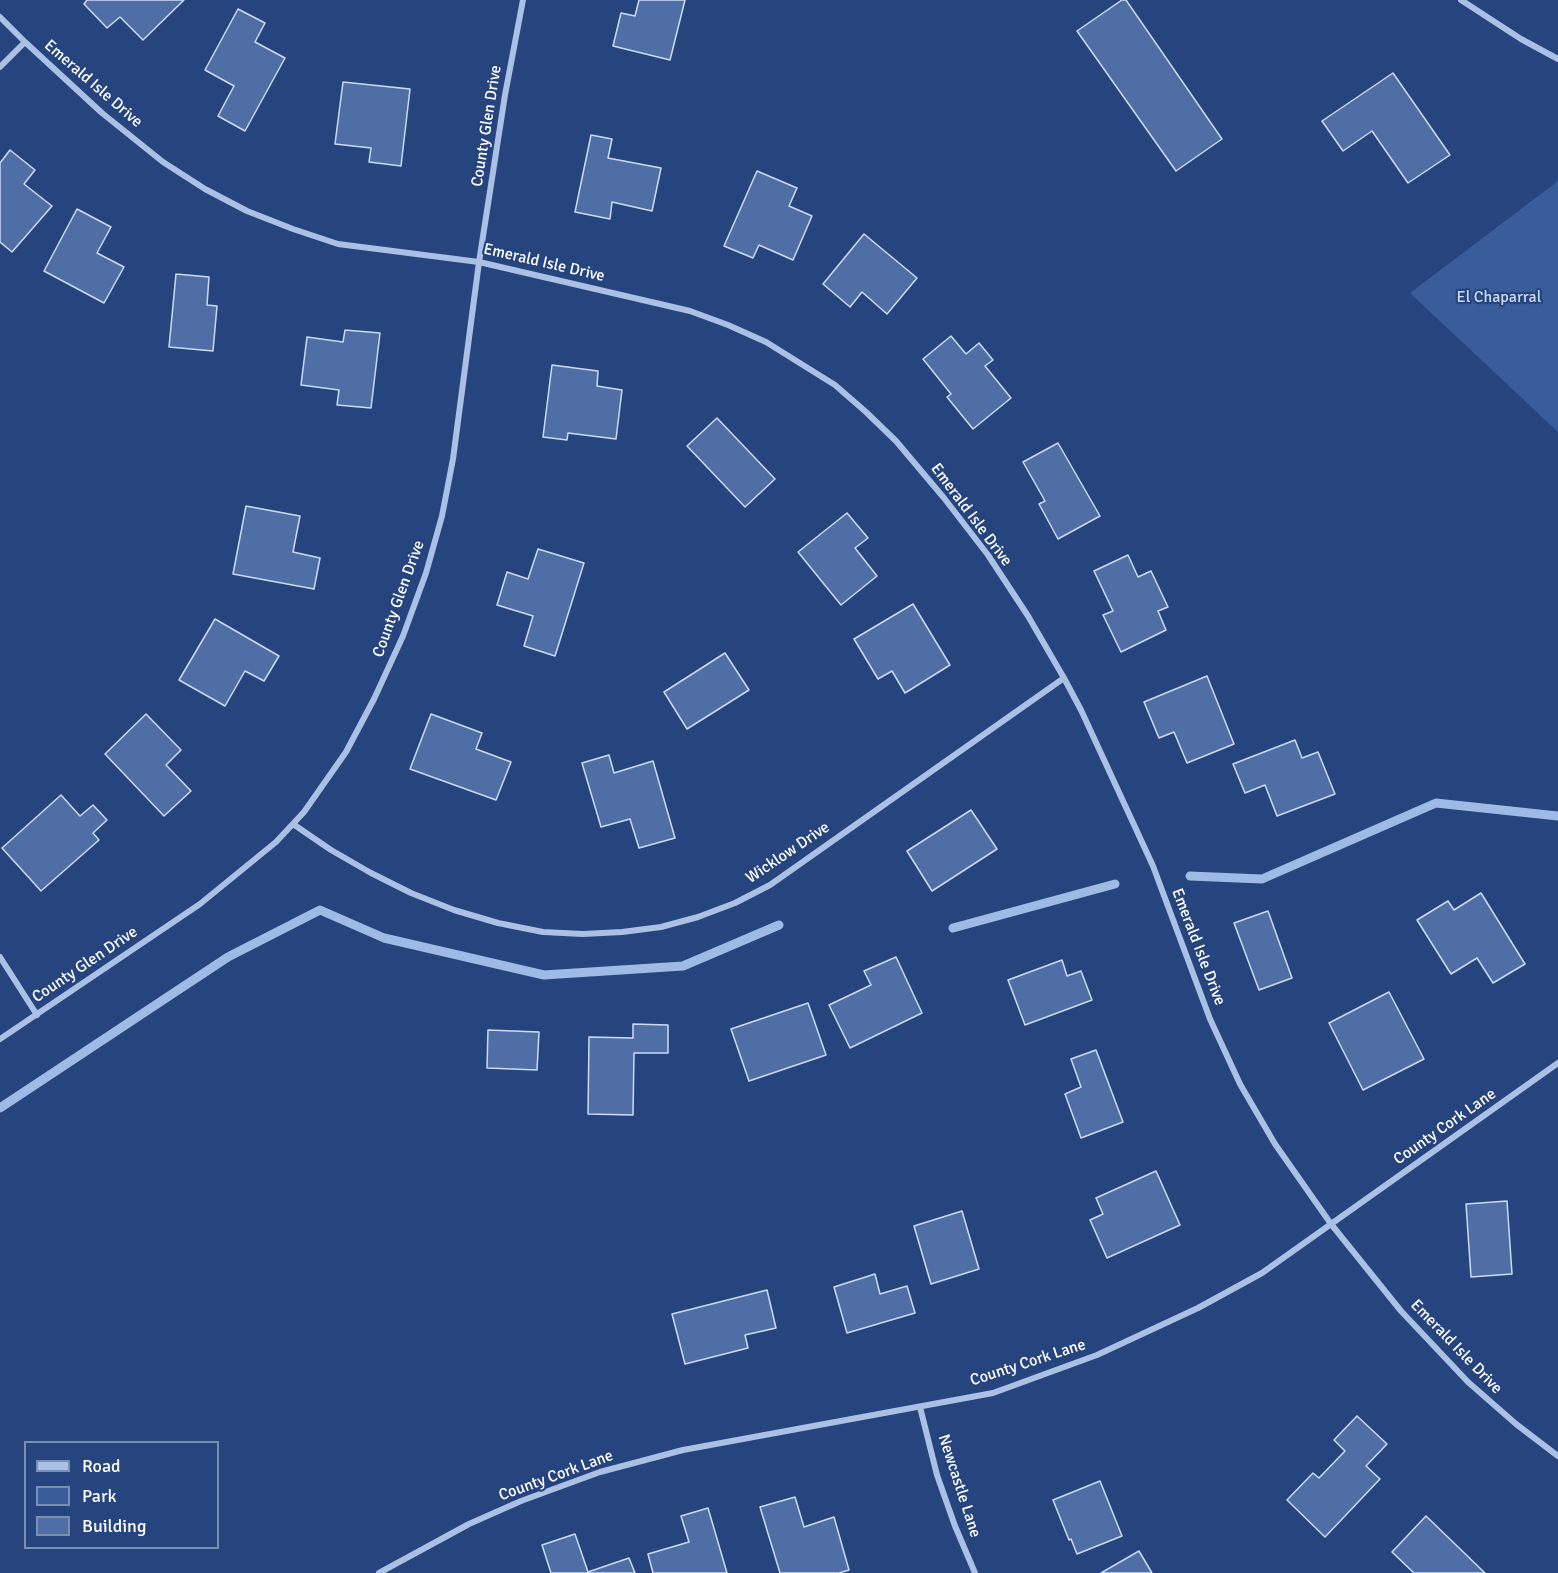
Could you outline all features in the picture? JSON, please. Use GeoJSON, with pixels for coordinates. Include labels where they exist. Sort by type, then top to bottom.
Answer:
{"type":"FeatureCollection","features":[{"type":"Feature","properties":{"kind":"street","name":"County Glen Drive"},"geometry":{"type":"LineString","coordinates":[[0,1039],[200,904],[276,842],[304,812],[346,752],[360,725],[403,636],[426,573],[442,516],[453,459],[479,262],[505,95],[523,0]]}},
{"type":"Feature","properties":{"kind":"street"},"geometry":{"type":"LineString","coordinates":[[1461,0],[1521,39],[1558,59]]}},
{"type":"Feature","properties":{"kind":"street","name":"Emerald Isle Drive"},"geometry":{"type":"LineString","coordinates":[[0,17],[102,113],[164,162],[205,189],[247,211],[338,244],[479,262],[690,311],[766,342],[835,385],[896,441],[988,555],[1028,616],[1064,678],[1153,866],[1210,1019],[1240,1084],[1275,1144],[1331,1224],[1401,1311],[1468,1382],[1516,1424],[1558,1456]]}},
{"type":"Feature","properties":{"kind":"street"},"geometry":{"type":"LineString","coordinates":[[0,67],[25,42]]}},
{"type":"Feature","properties":{"kind":"street","name":"Wicklow Drive"},"geometry":{"type":"LineString","coordinates":[[293,824],[331,850],[371,873],[411,893],[454,910],[543,932],[582,934],[660,927],[698,917],[735,903],[770,885],[1064,678]]}},
{"type":"Feature","properties":{"kind":"street"},"geometry":{"type":"LineString","coordinates":[[0,957],[37,1015]]}},
{"type":"Feature","properties":{"kind":"street","name":"County Cork Lane"},"geometry":{"type":"LineString","coordinates":[[379,1573],[469,1524],[600,1472],[682,1450],[993,1393],[1097,1355],[1198,1308],[1262,1273],[1558,1063]]}},
{"type":"Feature","properties":{"kind":"street","name":"Newcastle Lane"},"geometry":{"type":"LineString","coordinates":[[920,1407],[937,1475],[955,1527],[975,1573]]}},
{"type":"Feature","properties":{"kind":"green space","name":"El Chaparral"},"geometry":{"type":"Polygon","coordinates":[[[1558,181],[1558,432],[1410,293],[1558,181]]]}},
{"type":"Feature","properties":{"kind":"building"},"geometry":{"type":"Polygon","coordinates":[[[87,0],[184,0],[143,40],[120,17],[107,28],[84,4],[87,0]]]}},
{"type":"Feature","properties":{"kind":"building"},"geometry":{"type":"Polygon","coordinates":[[[639,0],[685,0],[670,60],[613,46],[621,13],[635,16],[639,0]]]}},
{"type":"Feature","properties":{"kind":"building"},"geometry":{"type":"Polygon","coordinates":[[[1122,0],[1126,0],[1222,139],[1176,171],[1077,31],[1122,0]]]}},
{"type":"Feature","properties":{"kind":"building"},"geometry":{"type":"Polygon","coordinates":[[[238,9],[265,23],[255,42],[285,58],[245,131],[218,116],[234,86],[205,70],[238,9]]]}},
{"type":"Feature","properties":{"kind":"building"},"geometry":{"type":"Polygon","coordinates":[[[1393,73],[1450,155],[1408,183],[1372,131],[1343,151],[1322,121],[1393,73]]]}},
{"type":"Feature","properties":{"kind":"building"},"geometry":{"type":"Polygon","coordinates":[[[343,82],[410,89],[401,166],[369,162],[371,148],[335,144],[343,82]]]}},
{"type":"Feature","properties":{"kind":"building"},"geometry":{"type":"Polygon","coordinates":[[[591,135],[612,139],[608,158],[661,168],[652,211],[612,202],[610,219],[575,212],[591,135]]]}},
{"type":"Feature","properties":{"kind":"building"},"geometry":{"type":"Polygon","coordinates":[[[10,150],[35,170],[24,184],[52,206],[12,252],[0,242],[0,163],[10,150]]]}},
{"type":"Feature","properties":{"kind":"building"},"geometry":{"type":"Polygon","coordinates":[[[757,171],[797,188],[789,206],[812,216],[793,260],[759,245],[753,258],[724,246],[757,171]]]}},
{"type":"Feature","properties":{"kind":"building"},"geometry":{"type":"Polygon","coordinates":[[[77,209],[111,227],[97,253],[124,267],[104,303],[44,271],[77,209]]]}},
{"type":"Feature","properties":{"kind":"building"},"geometry":{"type":"Polygon","coordinates":[[[864,234],[917,278],[887,314],[862,292],[850,307],[823,284],[864,234]]]}},
{"type":"Feature","properties":{"kind":"building"},"geometry":{"type":"Polygon","coordinates":[[[176,274],[209,277],[207,305],[217,306],[213,351],[169,347],[176,274]]]}},
{"type":"Feature","properties":{"kind":"building"},"geometry":{"type":"Polygon","coordinates":[[[345,330],[380,333],[371,408],[337,405],[339,390],[301,385],[307,337],[343,342],[345,330]]]}},
{"type":"Feature","properties":{"kind":"building"},"geometry":{"type":"Polygon","coordinates":[[[951,336],[966,354],[979,343],[993,360],[985,366],[1011,398],[973,429],[947,397],[951,394],[923,359],[951,336]]]}},
{"type":"Feature","properties":{"kind":"building"},"geometry":{"type":"Polygon","coordinates":[[[552,365],[598,371],[597,386],[622,390],[616,439],[568,433],[567,440],[543,437],[552,365]]]}},
{"type":"Feature","properties":{"kind":"building"},"geometry":{"type":"Polygon","coordinates":[[[717,418],[775,479],[745,507],[687,446],[717,418]]]}},
{"type":"Feature","properties":{"kind":"building"},"geometry":{"type":"Polygon","coordinates":[[[1058,443],[1100,516],[1058,539],[1039,504],[1045,501],[1023,462],[1058,443]]]}},
{"type":"Feature","properties":{"kind":"building"},"geometry":{"type":"Polygon","coordinates":[[[246,506],[300,516],[293,552],[320,558],[314,589],[233,574],[246,506]]]}},
{"type":"Feature","properties":{"kind":"building"},"geometry":{"type":"Polygon","coordinates":[[[847,513],[868,538],[855,548],[877,576],[841,605],[798,552],[847,513]]]}},
{"type":"Feature","properties":{"kind":"building"},"geometry":{"type":"Polygon","coordinates":[[[538,549],[584,563],[555,656],[524,646],[533,616],[497,605],[507,572],[528,579],[538,549]]]}},
{"type":"Feature","properties":{"kind":"building"},"geometry":{"type":"Polygon","coordinates":[[[1128,555],[1138,577],[1151,571],[1168,607],[1158,611],[1166,630],[1121,652],[1103,615],[1113,611],[1094,571],[1128,555]]]}},
{"type":"Feature","properties":{"kind":"building"},"geometry":{"type":"Polygon","coordinates":[[[913,604],[950,665],[905,693],[892,671],[878,679],[854,639],[913,604]]]}},
{"type":"Feature","properties":{"kind":"building"},"geometry":{"type":"Polygon","coordinates":[[[215,619],[279,656],[264,681],[245,671],[225,706],[179,680],[215,619]]]}},
{"type":"Feature","properties":{"kind":"building"},"geometry":{"type":"Polygon","coordinates":[[[725,653],[749,690],[687,729],[664,692],[725,653]]]}},
{"type":"Feature","properties":{"kind":"building"},"geometry":{"type":"Polygon","coordinates":[[[1207,676],[1234,744],[1187,763],[1174,732],[1159,738],[1144,702],[1207,676]]]}},
{"type":"Feature","properties":{"kind":"building"},"geometry":{"type":"Polygon","coordinates":[[[146,714],[181,750],[166,765],[191,791],[164,816],[105,754],[146,714]]]}},
{"type":"Feature","properties":{"kind":"building"},"geometry":{"type":"Polygon","coordinates":[[[431,714],[482,733],[476,749],[511,762],[496,800],[410,769],[431,714]]]}},
{"type":"Feature","properties":{"kind":"building"},"geometry":{"type":"Polygon","coordinates":[[[1295,740],[1302,758],[1318,752],[1335,794],[1277,816],[1265,785],[1245,793],[1233,764],[1295,740]]]}},
{"type":"Feature","properties":{"kind":"building"},"geometry":{"type":"Polygon","coordinates":[[[609,755],[614,773],[653,761],[675,838],[639,848],[630,819],[601,827],[582,763],[609,755]]]}},
{"type":"Feature","properties":{"kind":"building"},"geometry":{"type":"Polygon","coordinates":[[[61,795],[80,816],[93,805],[107,820],[93,833],[99,840],[41,891],[2,848],[61,795]]]}},
{"type":"Feature","properties":{"kind":"building"},"geometry":{"type":"Polygon","coordinates":[[[971,810],[997,849],[932,891],[907,851],[971,810]]]}},
{"type":"Feature","properties":{"kind":"building"},"geometry":{"type":"Polygon","coordinates":[[[1481,893],[1525,964],[1493,983],[1477,958],[1451,974],[1417,920],[1448,901],[1454,910],[1481,893]]]}},
{"type":"Feature","properties":{"kind":"building"},"geometry":{"type":"Polygon","coordinates":[[[1268,911],[1292,978],[1259,990],[1234,923],[1268,911]]]}},
{"type":"Feature","properties":{"kind":"building"},"geometry":{"type":"Polygon","coordinates":[[[896,957],[922,1013],[850,1048],[829,1005],[871,985],[864,971],[896,957]]]}},
{"type":"Feature","properties":{"kind":"building"},"geometry":{"type":"Polygon","coordinates":[[[1062,960],[1067,976],[1081,971],[1092,1000],[1025,1025],[1008,980],[1062,960]]]}},
{"type":"Feature","properties":{"kind":"building"},"geometry":{"type":"Polygon","coordinates":[[[1389,992],[1424,1059],[1363,1090],[1329,1023],[1389,992]]]}},
{"type":"Feature","properties":{"kind":"building"},"geometry":{"type":"Polygon","coordinates":[[[808,1003],[826,1055],[749,1081],[731,1029],[808,1003]]]}},
{"type":"Feature","properties":{"kind":"building"},"geometry":{"type":"Polygon","coordinates":[[[633,1024],[668,1025],[668,1053],[634,1053],[633,1115],[588,1114],[589,1037],[633,1038],[633,1024]]]}},
{"type":"Feature","properties":{"kind":"building"},"geometry":{"type":"Polygon","coordinates":[[[488,1030],[539,1032],[537,1070],[487,1068],[488,1030]]]}},
{"type":"Feature","properties":{"kind":"building"},"geometry":{"type":"Polygon","coordinates":[[[1096,1050],[1123,1122],[1081,1138],[1065,1094],[1081,1087],[1071,1059],[1096,1050]]]}},
{"type":"Feature","properties":{"kind":"building"},"geometry":{"type":"Polygon","coordinates":[[[1156,1171],[1180,1225],[1107,1258],[1090,1220],[1103,1214],[1096,1198],[1156,1171]]]}},
{"type":"Feature","properties":{"kind":"building"},"geometry":{"type":"Polygon","coordinates":[[[1507,1201],[1512,1274],[1471,1277],[1466,1204],[1507,1201]]]}},
{"type":"Feature","properties":{"kind":"building"},"geometry":{"type":"Polygon","coordinates":[[[962,1211],[979,1269],[931,1284],[914,1226],[962,1211]]]}},
{"type":"Feature","properties":{"kind":"building"},"geometry":{"type":"Polygon","coordinates":[[[875,1274],[880,1294],[907,1286],[915,1313],[847,1333],[834,1287],[875,1274]]]}},
{"type":"Feature","properties":{"kind":"building"},"geometry":{"type":"Polygon","coordinates":[[[767,1290],[776,1328],[745,1335],[748,1348],[685,1364],[672,1314],[767,1290]]]}},
{"type":"Feature","properties":{"kind":"building"},"geometry":{"type":"Polygon","coordinates":[[[1357,1416],[1387,1444],[1366,1466],[1380,1479],[1325,1537],[1287,1500],[1313,1473],[1319,1478],[1345,1451],[1334,1440],[1357,1416]]]}},
{"type":"Feature","properties":{"kind":"building"},"geometry":{"type":"Polygon","coordinates":[[[1100,1481],[1122,1536],[1077,1554],[1053,1500],[1100,1481]]]}},
{"type":"Feature","properties":{"kind":"building"},"geometry":{"type":"Polygon","coordinates":[[[795,1497],[804,1527],[834,1517],[849,1570],[839,1573],[780,1573],[760,1507],[795,1497]]]}},
{"type":"Feature","properties":{"kind":"building"},"geometry":{"type":"Polygon","coordinates":[[[708,1508],[727,1573],[653,1573],[648,1554],[689,1542],[681,1516],[708,1508]]]}},
{"type":"Feature","properties":{"kind":"building"},"geometry":{"type":"Polygon","coordinates":[[[1426,1516],[1485,1573],[1414,1573],[1392,1552],[1426,1516]]]}},
{"type":"Feature","properties":{"kind":"building"},"geometry":{"type":"Polygon","coordinates":[[[575,1534],[588,1572],[629,1558],[635,1573],[551,1573],[542,1545],[575,1534]]]}},
{"type":"Feature","properties":{"kind":"building"},"geometry":{"type":"Polygon","coordinates":[[[1139,1551],[1152,1573],[1101,1573],[1139,1551]]]}},
{"type":"Feature","properties":{"kind":"waterway"},"geometry":{"type":"LineString","coordinates":[[1190,876],[1262,879],[1436,803],[1558,816]]}},
{"type":"Feature","properties":{"kind":"waterway"},"geometry":{"type":"LineString","coordinates":[[953,928],[1115,884]]}},
{"type":"Feature","properties":{"kind":"waterway"},"geometry":{"type":"LineString","coordinates":[[0,1108],[228,957],[320,910],[384,938],[544,975],[683,966],[779,925]]}}]}
